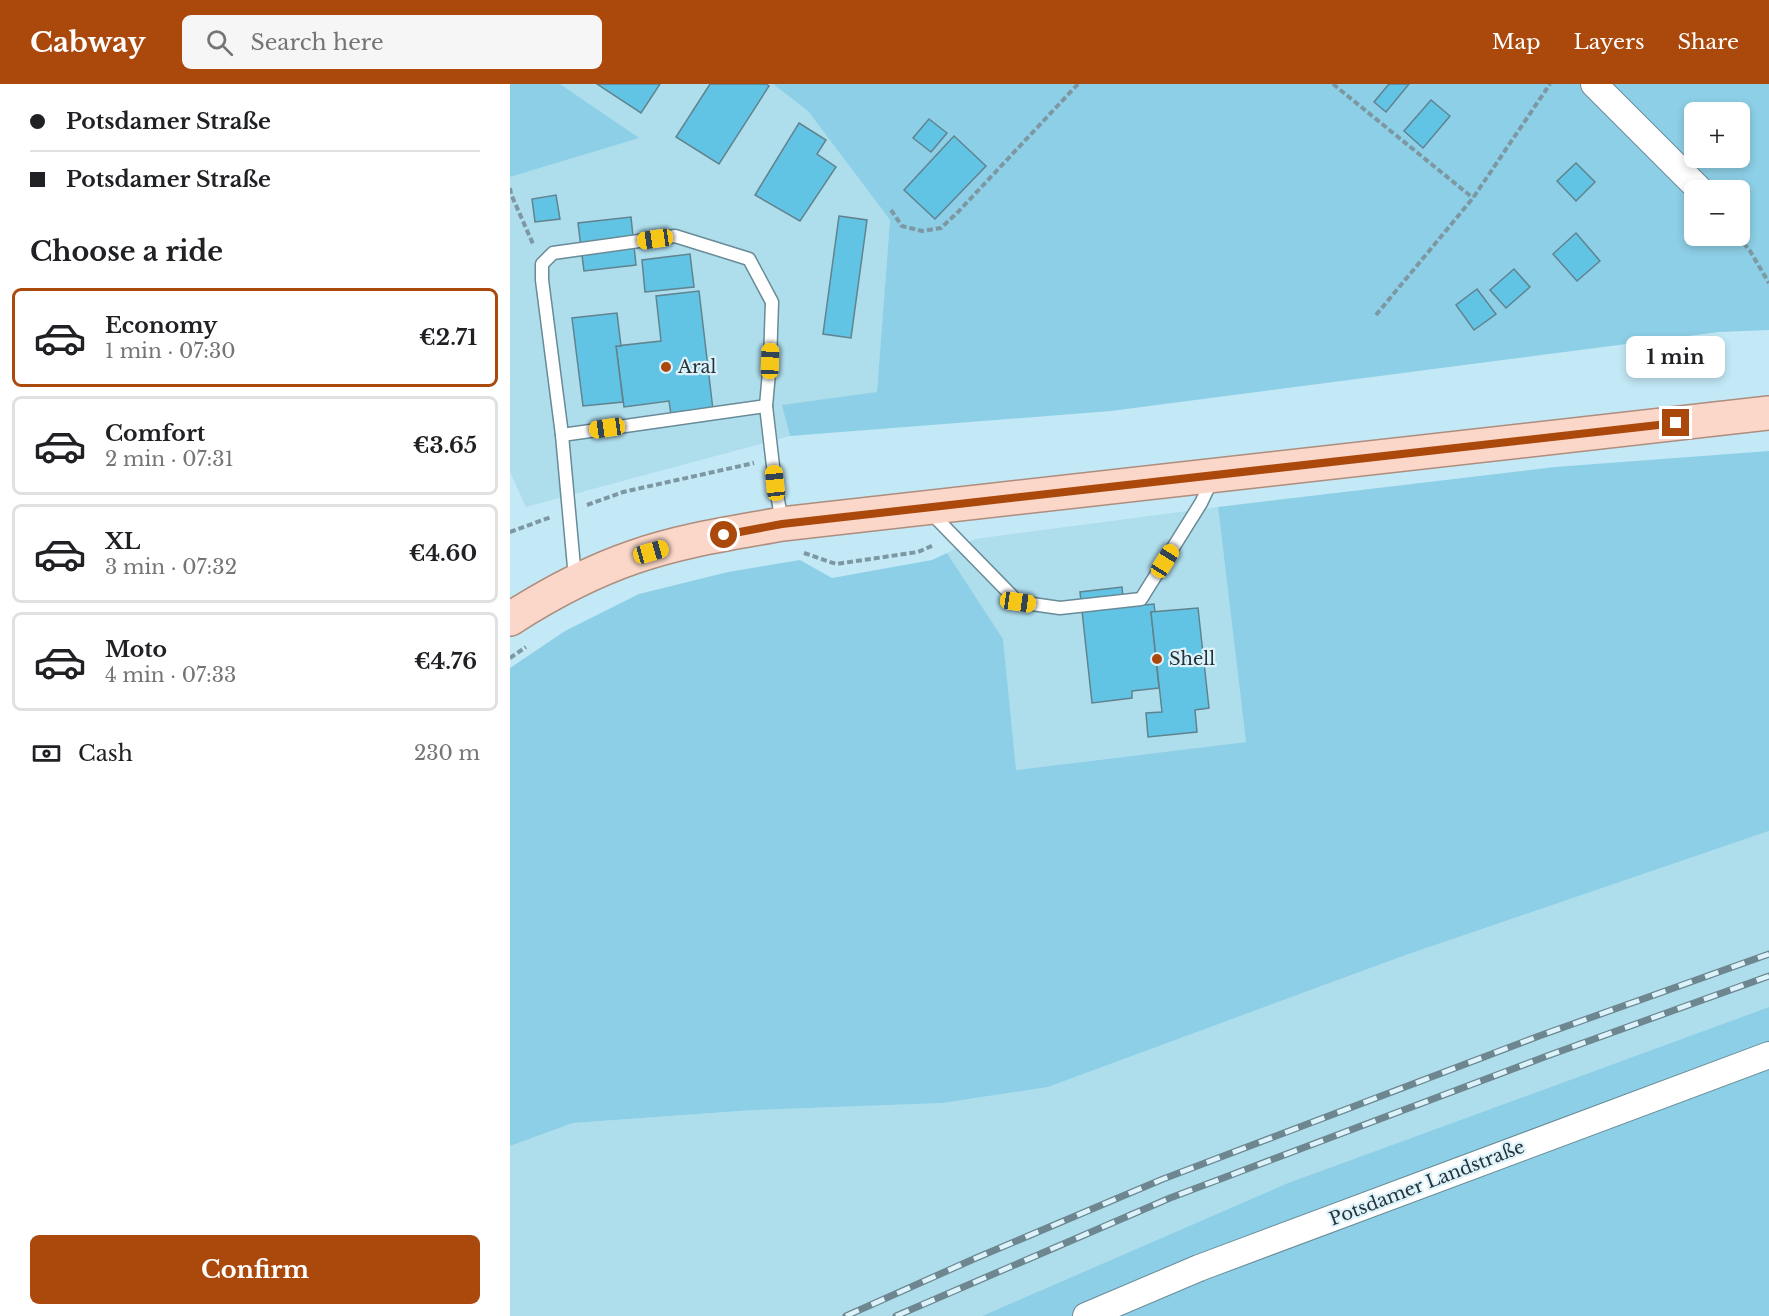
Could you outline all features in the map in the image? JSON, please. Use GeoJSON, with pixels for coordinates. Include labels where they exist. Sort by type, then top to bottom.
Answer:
{"type":"FeatureCollection","features":[{"type":"Feature","properties":{"kind":"main road"},"geometry":{"type":"LineString","coordinates":[[510,619],[586,575],[665,548],[790,537],[926,507],[1769,413]]}},
{"type":"Feature","properties":{"kind":"main road"},"geometry":{"type":"LineString","coordinates":[[510,601],[576,581]]}},
{"type":"Feature","properties":{"kind":"street"},"geometry":{"type":"LineString","coordinates":[[1594,84],[1690,180]]}},
{"type":"Feature","properties":{"kind":"street","name":"Potsdamer Landstraße"},"geometry":{"type":"LineString","coordinates":[[1086,1316],[1199,1268],[1769,1055]]}},
{"type":"Feature","properties":{"kind":"lane"},"geometry":{"type":"LineString","coordinates":[[576,581],[562,435],[542,280],[542,264],[552,253],[675,236],[749,259],[772,302],[766,406],[772,459],[790,537]]}},
{"type":"Feature","properties":{"kind":"lane"},"geometry":{"type":"LineString","coordinates":[[562,435],[766,406]]}},
{"type":"Feature","properties":{"kind":"lane"},"geometry":{"type":"LineString","coordinates":[[926,507],[1018,602],[1060,608],[1141,599],[1201,503],[1214,475]]}},
{"type":"Feature","properties":{"kind":"path"},"geometry":{"type":"LineString","coordinates":[[891,210],[902,226],[922,231],[941,228],[958,213],[1078,84]]}},
{"type":"Feature","properties":{"kind":"path"},"geometry":{"type":"LineString","coordinates":[[1333,84],[1473,198]]}},
{"type":"Feature","properties":{"kind":"path"},"geometry":{"type":"LineString","coordinates":[[1376,315],[1473,198],[1550,84]]}},
{"type":"Feature","properties":{"kind":"path"},"geometry":{"type":"LineString","coordinates":[[510,188],[542,264]]}},
{"type":"Feature","properties":{"kind":"path"},"geometry":{"type":"LineString","coordinates":[[1746,246],[1769,283]]}},
{"type":"Feature","properties":{"kind":"path"},"geometry":{"type":"LineString","coordinates":[[510,532],[623,492],[772,459]]}},
{"type":"Feature","properties":{"kind":"path"},"geometry":{"type":"LineString","coordinates":[[790,537],[836,564],[918,552],[952,535]]}},
{"type":"Feature","properties":{"kind":"path"},"geometry":{"type":"LineString","coordinates":[[510,658],[527,646]]}},
{"type":"Feature","properties":{"kind":"shaded area"},"geometry":{"type":"Polygon","coordinates":[[[510,84],[560,84],[639,138],[510,177],[510,84]]]}},
{"type":"Feature","properties":{"kind":"shaded area"},"geometry":{"type":"Polygon","coordinates":[[[560,84],[773,84],[808,111],[890,220],[877,393],[783,405],[790,436],[526,507],[510,472],[510,177],[638,138],[560,84]]]}},
{"type":"Feature","properties":{"kind":"shaded area"},"geometry":{"type":"Polygon","coordinates":[[[773,84],[1769,84],[1769,330],[1719,332],[1111,411],[790,436],[782,405],[877,392],[890,220],[808,111],[773,84]]]}},
{"type":"Feature","properties":{"kind":"shaded area"},"geometry":{"type":"Polygon","coordinates":[[[1769,451],[1769,831],[1403,956],[1048,1087],[943,1103],[754,1110],[573,1123],[510,1146],[510,668],[565,631],[639,594],[728,572],[800,560],[832,578],[932,560],[947,553],[1003,639],[1016,770],[1246,742],[1218,507],[1555,467],[1769,451]]]}},
{"type":"Feature","properties":{"kind":"shaded area"},"geometry":{"type":"Polygon","coordinates":[[[1218,507],[1246,742],[1015,770],[1003,639],[947,553],[975,539],[1218,507]]]}},
{"type":"Feature","properties":{"kind":"shaded area"},"geometry":{"type":"Polygon","coordinates":[[[1769,831],[1769,1007],[1288,1183],[982,1316],[510,1316],[510,1146],[573,1123],[754,1110],[943,1103],[1048,1087],[1403,956],[1769,831]]]}},
{"type":"Feature","properties":{"kind":"shaded area"},"geometry":{"type":"Polygon","coordinates":[[[1769,1007],[1769,1316],[982,1316],[1288,1183],[1769,1007]]]}},
{"type":"Feature","properties":{"kind":"building"},"geometry":{"type":"Polygon","coordinates":[[[597,84],[660,84],[641,113],[597,84]]]}},
{"type":"Feature","properties":{"kind":"building"},"geometry":{"type":"Polygon","coordinates":[[[710,84],[766,84],[769,86],[719,164],[676,137],[710,84]]]}},
{"type":"Feature","properties":{"kind":"building"},"geometry":{"type":"Polygon","coordinates":[[[1389,84],[1409,84],[1386,112],[1374,102],[1389,84]]]}},
{"type":"Feature","properties":{"kind":"building"},"geometry":{"type":"Polygon","coordinates":[[[1431,100],[1450,116],[1423,148],[1404,131],[1431,100]]]}},
{"type":"Feature","properties":{"kind":"building"},"geometry":{"type":"Polygon","coordinates":[[[929,119],[947,133],[931,152],[913,138],[929,119]]]}},
{"type":"Feature","properties":{"kind":"building"},"geometry":{"type":"Polygon","coordinates":[[[799,123],[826,140],[817,154],[836,167],[800,221],[755,195],[799,123]]]}},
{"type":"Feature","properties":{"kind":"building"},"geometry":{"type":"Polygon","coordinates":[[[954,136],[986,166],[935,219],[904,190],[954,136]]]}},
{"type":"Feature","properties":{"kind":"building"},"geometry":{"type":"Polygon","coordinates":[[[1576,163],[1595,182],[1576,201],[1557,181],[1576,163]]]}},
{"type":"Feature","properties":{"kind":"building"},"geometry":{"type":"Polygon","coordinates":[[[556,195],[560,219],[535,222],[532,199],[556,195]]]}},
{"type":"Feature","properties":{"kind":"building"},"geometry":{"type":"Polygon","coordinates":[[[839,216],[867,220],[851,338],[823,334],[839,216]]]}},
{"type":"Feature","properties":{"kind":"building"},"geometry":{"type":"Polygon","coordinates":[[[631,217],[636,265],[584,271],[578,223],[631,217]]]}},
{"type":"Feature","properties":{"kind":"building"},"geometry":{"type":"Polygon","coordinates":[[[1576,233],[1600,261],[1577,281],[1553,254],[1576,233]]]}},
{"type":"Feature","properties":{"kind":"building"},"geometry":{"type":"Polygon","coordinates":[[[690,254],[694,287],[645,292],[642,260],[690,254]]]}},
{"type":"Feature","properties":{"kind":"building"},"geometry":{"type":"Polygon","coordinates":[[[1514,269],[1530,287],[1506,308],[1490,290],[1514,269]]]}},
{"type":"Feature","properties":{"kind":"building"},"geometry":{"type":"Polygon","coordinates":[[[1477,289],[1496,314],[1474,330],[1456,305],[1477,289]]]}},
{"type":"Feature","properties":{"kind":"building"},"geometry":{"type":"Polygon","coordinates":[[[699,291],[713,410],[671,415],[669,401],[624,407],[616,346],[661,341],[656,296],[699,291]]]}},
{"type":"Feature","properties":{"kind":"building"},"geometry":{"type":"Polygon","coordinates":[[[617,313],[621,346],[616,346],[623,402],[583,406],[572,318],[617,313]]]}},
{"type":"Feature","properties":{"kind":"building"},"geometry":{"type":"Polygon","coordinates":[[[1122,587],[1124,607],[1154,604],[1155,612],[1151,612],[1159,688],[1132,691],[1132,698],[1092,703],[1080,592],[1122,587]]]}},
{"type":"Feature","properties":{"kind":"building"},"geometry":{"type":"Polygon","coordinates":[[[1198,608],[1209,708],[1195,710],[1197,732],[1148,737],[1146,713],[1162,712],[1151,612],[1198,608]]]}},
{"type":"Feature","properties":{"kind":"railway"},"geometry":{"type":"LineString","coordinates":[[846,1316],[1163,1179],[1539,1036],[1769,954]]}},
{"type":"Feature","properties":{"kind":"railway"},"geometry":{"type":"LineString","coordinates":[[896,1316],[1170,1198],[1547,1056],[1769,976]]}},
{"type":"Feature","properties":{"kind":"place","name":"Aral"},"geometry":{"type":"Point","coordinates":[666,367]}},
{"type":"Feature","properties":{"kind":"place","name":"Shell"},"geometry":{"type":"Point","coordinates":[1157,659]}},
{"type":"Feature","properties":{"kind":"route"},"geometry":{"type":"LineString","coordinates":[[724,535],[782,524],[1676,423]]}}]}
